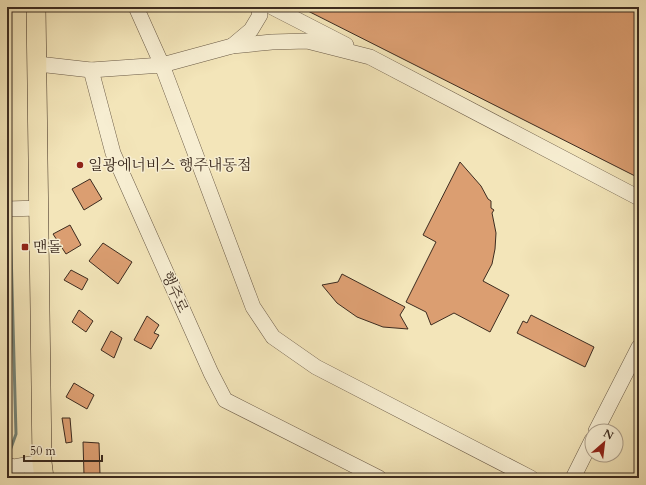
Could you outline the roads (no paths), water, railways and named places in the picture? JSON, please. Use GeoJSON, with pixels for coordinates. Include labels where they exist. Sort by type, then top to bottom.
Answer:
{"type":"FeatureCollection","features":[{"type":"Feature","properties":{"kind":"main road"},"geometry":{"type":"LineString","coordinates":[[36,7],[38,64],[33,208],[43,470]]}},
{"type":"Feature","properties":{"kind":"street"},"geometry":{"type":"LineString","coordinates":[[136,7],[162,65],[253,307],[273,337],[316,366],[531,478]]}},
{"type":"Feature","properties":{"kind":"street"},"geometry":{"type":"LineString","coordinates":[[232,46],[251,30],[260,15],[258,7]]}},
{"type":"Feature","properties":{"kind":"street"},"geometry":{"type":"LineString","coordinates":[[272,7],[639,198]]}},
{"type":"Feature","properties":{"kind":"street"},"geometry":{"type":"LineString","coordinates":[[38,64],[90,70],[162,65],[232,46],[272,42],[307,41],[370,57]]}},
{"type":"Feature","properties":{"kind":"street","name":"행주로"},"geometry":{"type":"LineString","coordinates":[[90,70],[112,153],[225,400],[379,478]]}},
{"type":"Feature","properties":{"kind":"street"},"geometry":{"type":"LineString","coordinates":[[7,209],[33,208]]}},
{"type":"Feature","properties":{"kind":"street"},"geometry":{"type":"LineString","coordinates":[[600,423],[639,347]]}},
{"type":"Feature","properties":{"kind":"street"},"geometry":{"type":"LineString","coordinates":[[573,478],[584,456]]}},
{"type":"Feature","properties":{"kind":"street"},"geometry":{"type":"LineString","coordinates":[[9,466],[43,470]]}},
{"type":"Feature","properties":{"kind":"street"},"geometry":{"type":"LineString","coordinates":[[30,478],[43,470]]}},
{"type":"Feature","properties":{"kind":"waterway"},"geometry":{"type":"LineString","coordinates":[[7,92],[10,205]]}},
{"type":"Feature","properties":{"kind":"waterway"},"geometry":{"type":"LineString","coordinates":[[7,459],[16,434],[10,213]]}},
{"type":"Feature","properties":{"kind":"place","name":"일광에너비스 행주내동점"},"geometry":{"type":"Point","coordinates":[80,165]}},
{"type":"Feature","properties":{"kind":"place","name":"맨돌"},"geometry":{"type":"Point","coordinates":[25,247]}}]}
